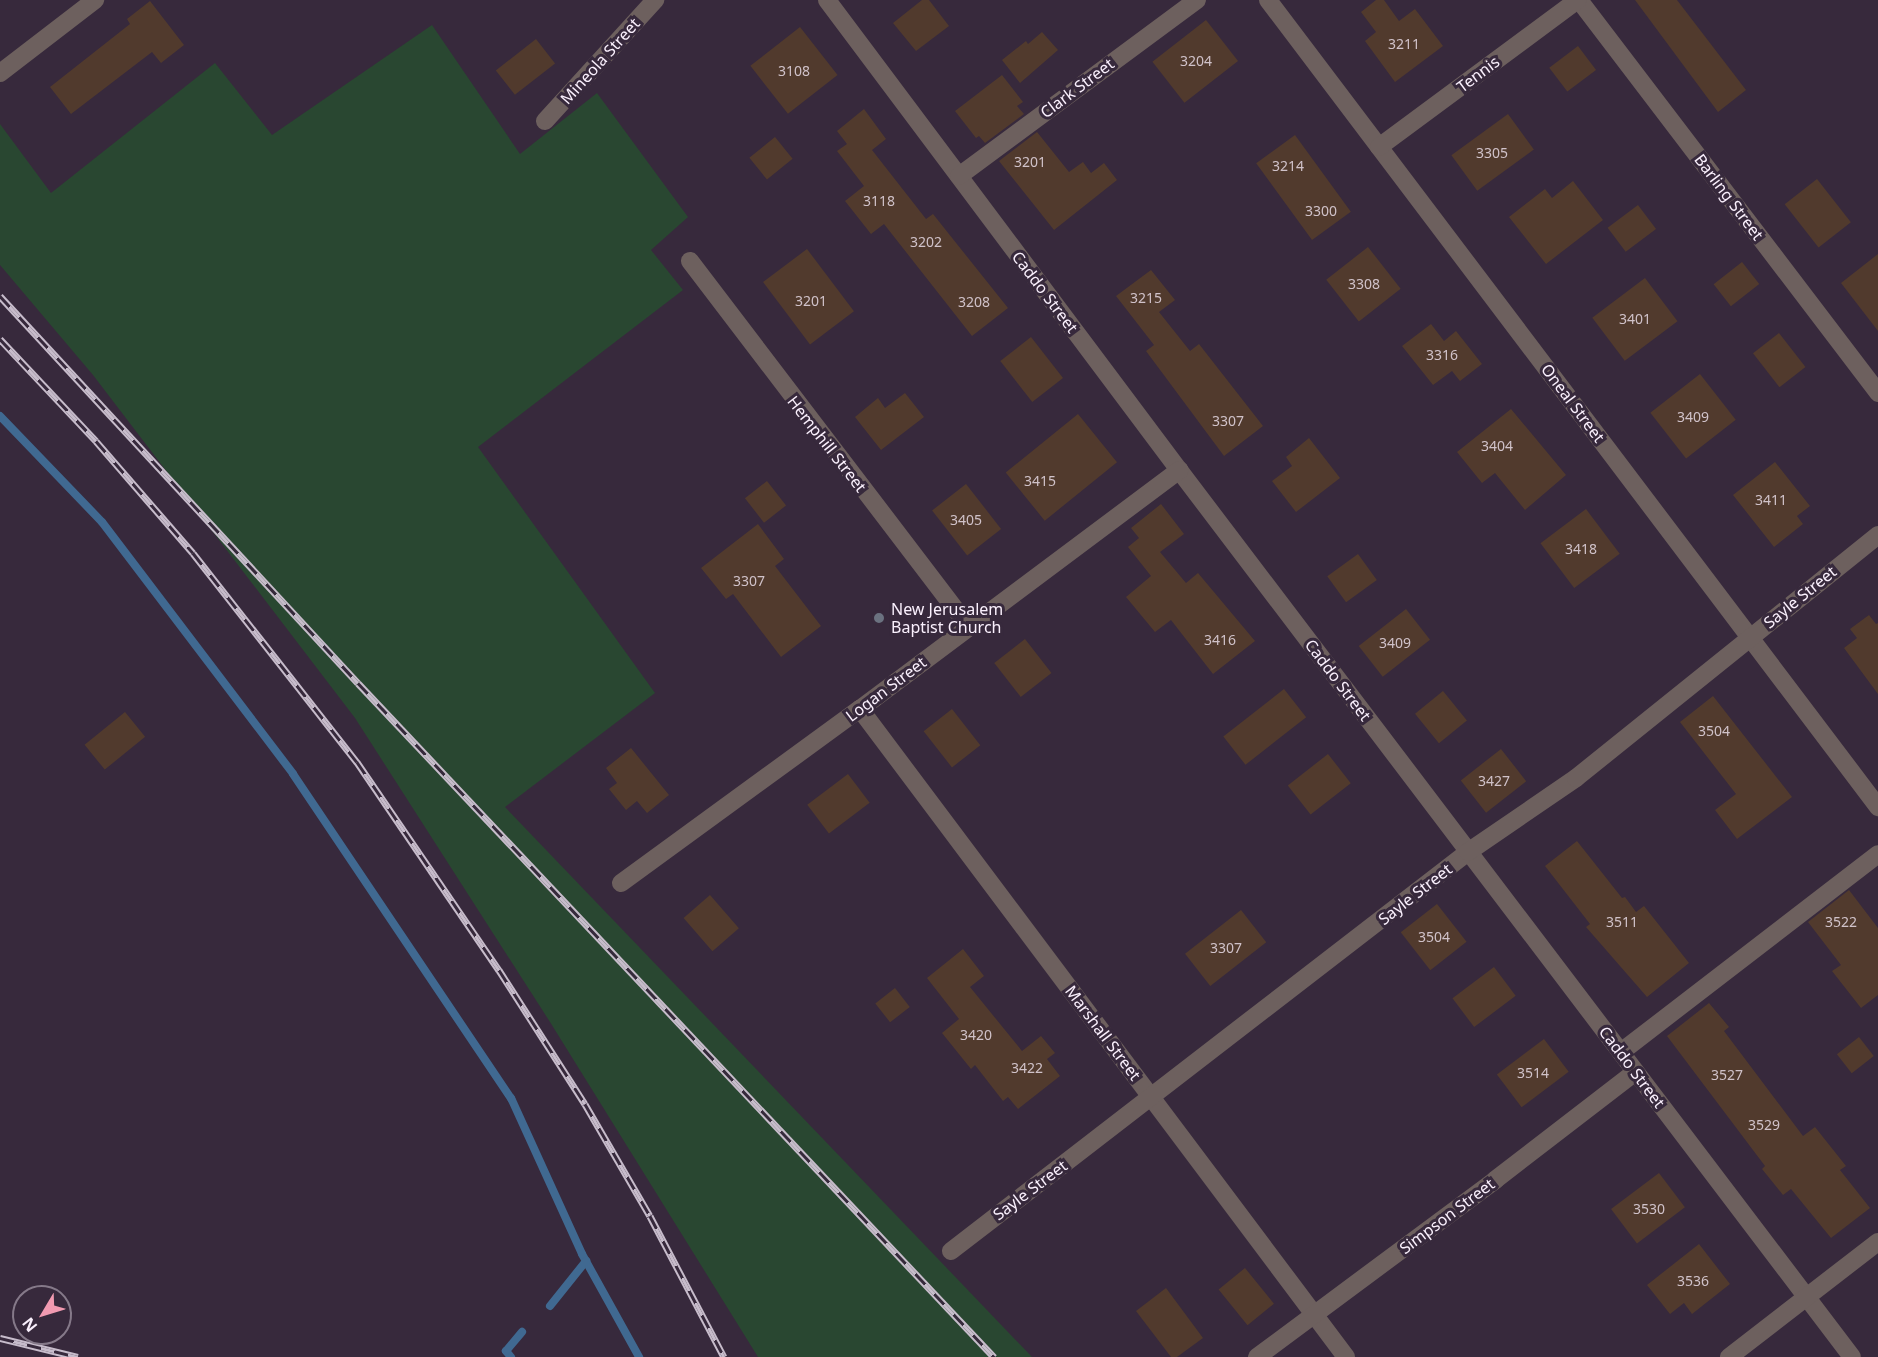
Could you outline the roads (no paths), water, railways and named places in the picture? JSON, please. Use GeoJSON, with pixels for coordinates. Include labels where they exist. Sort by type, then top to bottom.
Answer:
{"type":"FeatureCollection","features":[{"type":"Feature","properties":{"kind":"street"},"geometry":{"type":"LineString","coordinates":[[0,73],[95,0]]}},
{"type":"Feature","properties":{"kind":"street","name":"Mineola Street"},"geometry":{"type":"LineString","coordinates":[[545,121],[655,0]]}},
{"type":"Feature","properties":{"kind":"street","name":"Caddo Street"},"geometry":{"type":"LineString","coordinates":[[827,0],[1179,470],[1852,1357]]}},
{"type":"Feature","properties":{"kind":"street","name":"Clark Street"},"geometry":{"type":"LineString","coordinates":[[959,177],[1197,0]]}},
{"type":"Feature","properties":{"kind":"street","name":"Oneal Street"},"geometry":{"type":"LineString","coordinates":[[1268,0],[1878,807]]}},
{"type":"Feature","properties":{"kind":"street","name":"Tennis"},"geometry":{"type":"LineString","coordinates":[[1379,147],[1579,0]]}},
{"type":"Feature","properties":{"kind":"street","name":"Barling Street"},"geometry":{"type":"LineString","coordinates":[[1579,0],[1878,393]]}},
{"type":"Feature","properties":{"kind":"street","name":"Hemphill Street"},"geometry":{"type":"LineString","coordinates":[[690,261],[968,626]]}},
{"type":"Feature","properties":{"kind":"street","name":"Logan Street"},"geometry":{"type":"LineString","coordinates":[[621,883],[860,710],[968,626],[1179,470]]}},
{"type":"Feature","properties":{"kind":"street","name":"Sayle Street"},"geometry":{"type":"LineString","coordinates":[[951,1251],[1152,1099],[1468,852],[1576,778],[1878,535]]}},
{"type":"Feature","properties":{"kind":"street","name":"Marshall Street"},"geometry":{"type":"LineString","coordinates":[[860,710],[1346,1357]]}},
{"type":"Feature","properties":{"kind":"street"},"geometry":{"type":"LineString","coordinates":[[1621,1053],[1878,854]]}},
{"type":"Feature","properties":{"kind":"street","name":"Simpson Street"},"geometry":{"type":"LineString","coordinates":[[1257,1357],[1635,1072]]}},
{"type":"Feature","properties":{"kind":"street"},"geometry":{"type":"LineString","coordinates":[[1729,1357],[1878,1242]]}},
{"type":"Feature","properties":{"kind":"waterway"},"geometry":{"type":"LineString","coordinates":[[0,416],[102,522],[293,774],[511,1098],[582,1254],[639,1357]]}},
{"type":"Feature","properties":{"kind":"waterway"},"geometry":{"type":"LineString","coordinates":[[550,1306],[586,1261]]}},
{"type":"Feature","properties":{"kind":"waterway"},"geometry":{"type":"LineString","coordinates":[[511,1357],[506,1351],[522,1332]]}},
{"type":"Feature","properties":{"kind":"railway"},"geometry":{"type":"LineString","coordinates":[[0,296],[358,683],[994,1357]]}},
{"type":"Feature","properties":{"kind":"railway"},"geometry":{"type":"LineString","coordinates":[[0,339],[96,441],[193,553],[357,762],[499,970],[585,1104],[650,1216],[724,1357]]}},
{"type":"Feature","properties":{"kind":"railway"},"geometry":{"type":"LineString","coordinates":[[0,1338],[78,1357]]}},
{"type":"Feature","properties":{"kind":"place","name":"New Jerusalem Baptist Church"},"geometry":{"type":"Point","coordinates":[879,618]}}]}
